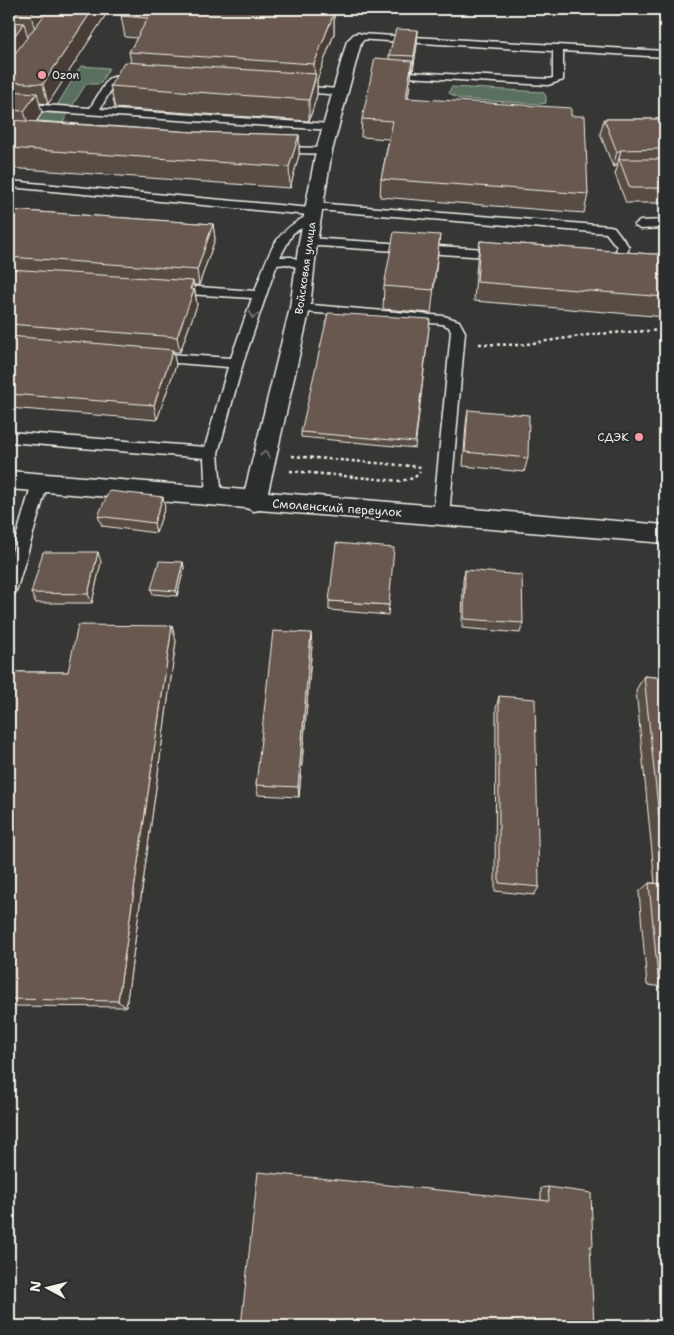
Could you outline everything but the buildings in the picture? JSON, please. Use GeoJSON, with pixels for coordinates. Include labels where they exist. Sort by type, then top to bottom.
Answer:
{"type":"FeatureCollection","features":[{"type":"Feature","properties":{"kind":"street"},"geometry":{"type":"LineString","coordinates":[[117,9],[174,13]]}},
{"type":"Feature","properties":{"kind":"street","name":"Войсковая улица"},"geometry":{"type":"LineString","coordinates":[[254,502],[300,308],[308,242],[324,151],[354,40],[359,37]]}},
{"type":"Feature","properties":{"kind":"street","name":"Смоленский переулок"},"geometry":{"type":"LineString","coordinates":[[9,480],[214,499],[665,534]]}},
{"type":"Feature","properties":{"kind":"lane"},"geometry":{"type":"LineString","coordinates":[[359,37],[665,54]]}},
{"type":"Feature","properties":{"kind":"lane"},"geometry":{"type":"LineString","coordinates":[[390,73],[548,82],[558,80],[558,49]]}},
{"type":"Feature","properties":{"kind":"lane"},"geometry":{"type":"LineString","coordinates":[[93,112],[111,81],[115,78],[149,80]]}},
{"type":"Feature","properties":{"kind":"lane"},"geometry":{"type":"LineString","coordinates":[[283,88],[340,92]]}},
{"type":"Feature","properties":{"kind":"lane"},"geometry":{"type":"LineString","coordinates":[[9,106],[331,127]]}},
{"type":"Feature","properties":{"kind":"lane"},"geometry":{"type":"LineString","coordinates":[[265,149],[324,151]]}},
{"type":"Feature","properties":{"kind":"lane"},"geometry":{"type":"LineString","coordinates":[[9,184],[313,212],[610,230],[623,247],[620,257],[612,261],[592,260]]}},
{"type":"Feature","properties":{"kind":"lane"},"geometry":{"type":"LineString","coordinates":[[214,499],[212,453],[236,363],[278,246],[289,231],[313,212]]}},
{"type":"Feature","properties":{"kind":"lane"},"geometry":{"type":"LineString","coordinates":[[640,225],[665,224]]}},
{"type":"Feature","properties":{"kind":"lane"},"geometry":{"type":"LineString","coordinates":[[308,242],[514,255]]}},
{"type":"Feature","properties":{"kind":"lane"},"geometry":{"type":"LineString","coordinates":[[272,262],[288,260],[305,266]]}},
{"type":"Feature","properties":{"kind":"lane"},"geometry":{"type":"LineString","coordinates":[[154,288],[260,295]]}},
{"type":"Feature","properties":{"kind":"lane"},"geometry":{"type":"LineString","coordinates":[[300,308],[444,320],[454,324],[458,332],[441,516]]}},
{"type":"Feature","properties":{"kind":"lane"},"geometry":{"type":"LineString","coordinates":[[137,356],[236,363]]}},
{"type":"Feature","properties":{"kind":"lane"},"geometry":{"type":"LineString","coordinates":[[9,437],[212,453]]}},
{"type":"Feature","properties":{"kind":"lane"},"geometry":{"type":"LineString","coordinates":[[9,588],[40,483]]}},
{"type":"Feature","properties":{"kind":"path"},"geometry":{"type":"LineString","coordinates":[[456,342],[520,345],[594,334],[665,330]]}},
{"type":"Feature","properties":{"kind":"path"},"geometry":{"type":"LineString","coordinates":[[283,504],[292,456],[445,469]]}},
{"type":"Feature","properties":{"kind":"green space"},"geometry":{"type":"Polygon","coordinates":[[[81,66],[109,68],[100,84],[86,84],[71,108],[56,107],[81,66]]]}},
{"type":"Feature","properties":{"kind":"green space"},"geometry":{"type":"Polygon","coordinates":[[[451,87],[543,92],[546,96],[546,103],[459,99],[449,93],[451,87]]]}},
{"type":"Feature","properties":{"kind":"green space"},"geometry":{"type":"Polygon","coordinates":[[[33,112],[68,114],[56,134],[21,131],[33,112]]]}},
{"type":"Feature","properties":{"kind":"place","name":"Ozon"},"geometry":{"type":"Point","coordinates":[42,75]}},
{"type":"Feature","properties":{"kind":"place","name":"СДЭК"},"geometry":{"type":"Point","coordinates":[639,437]}}]}
